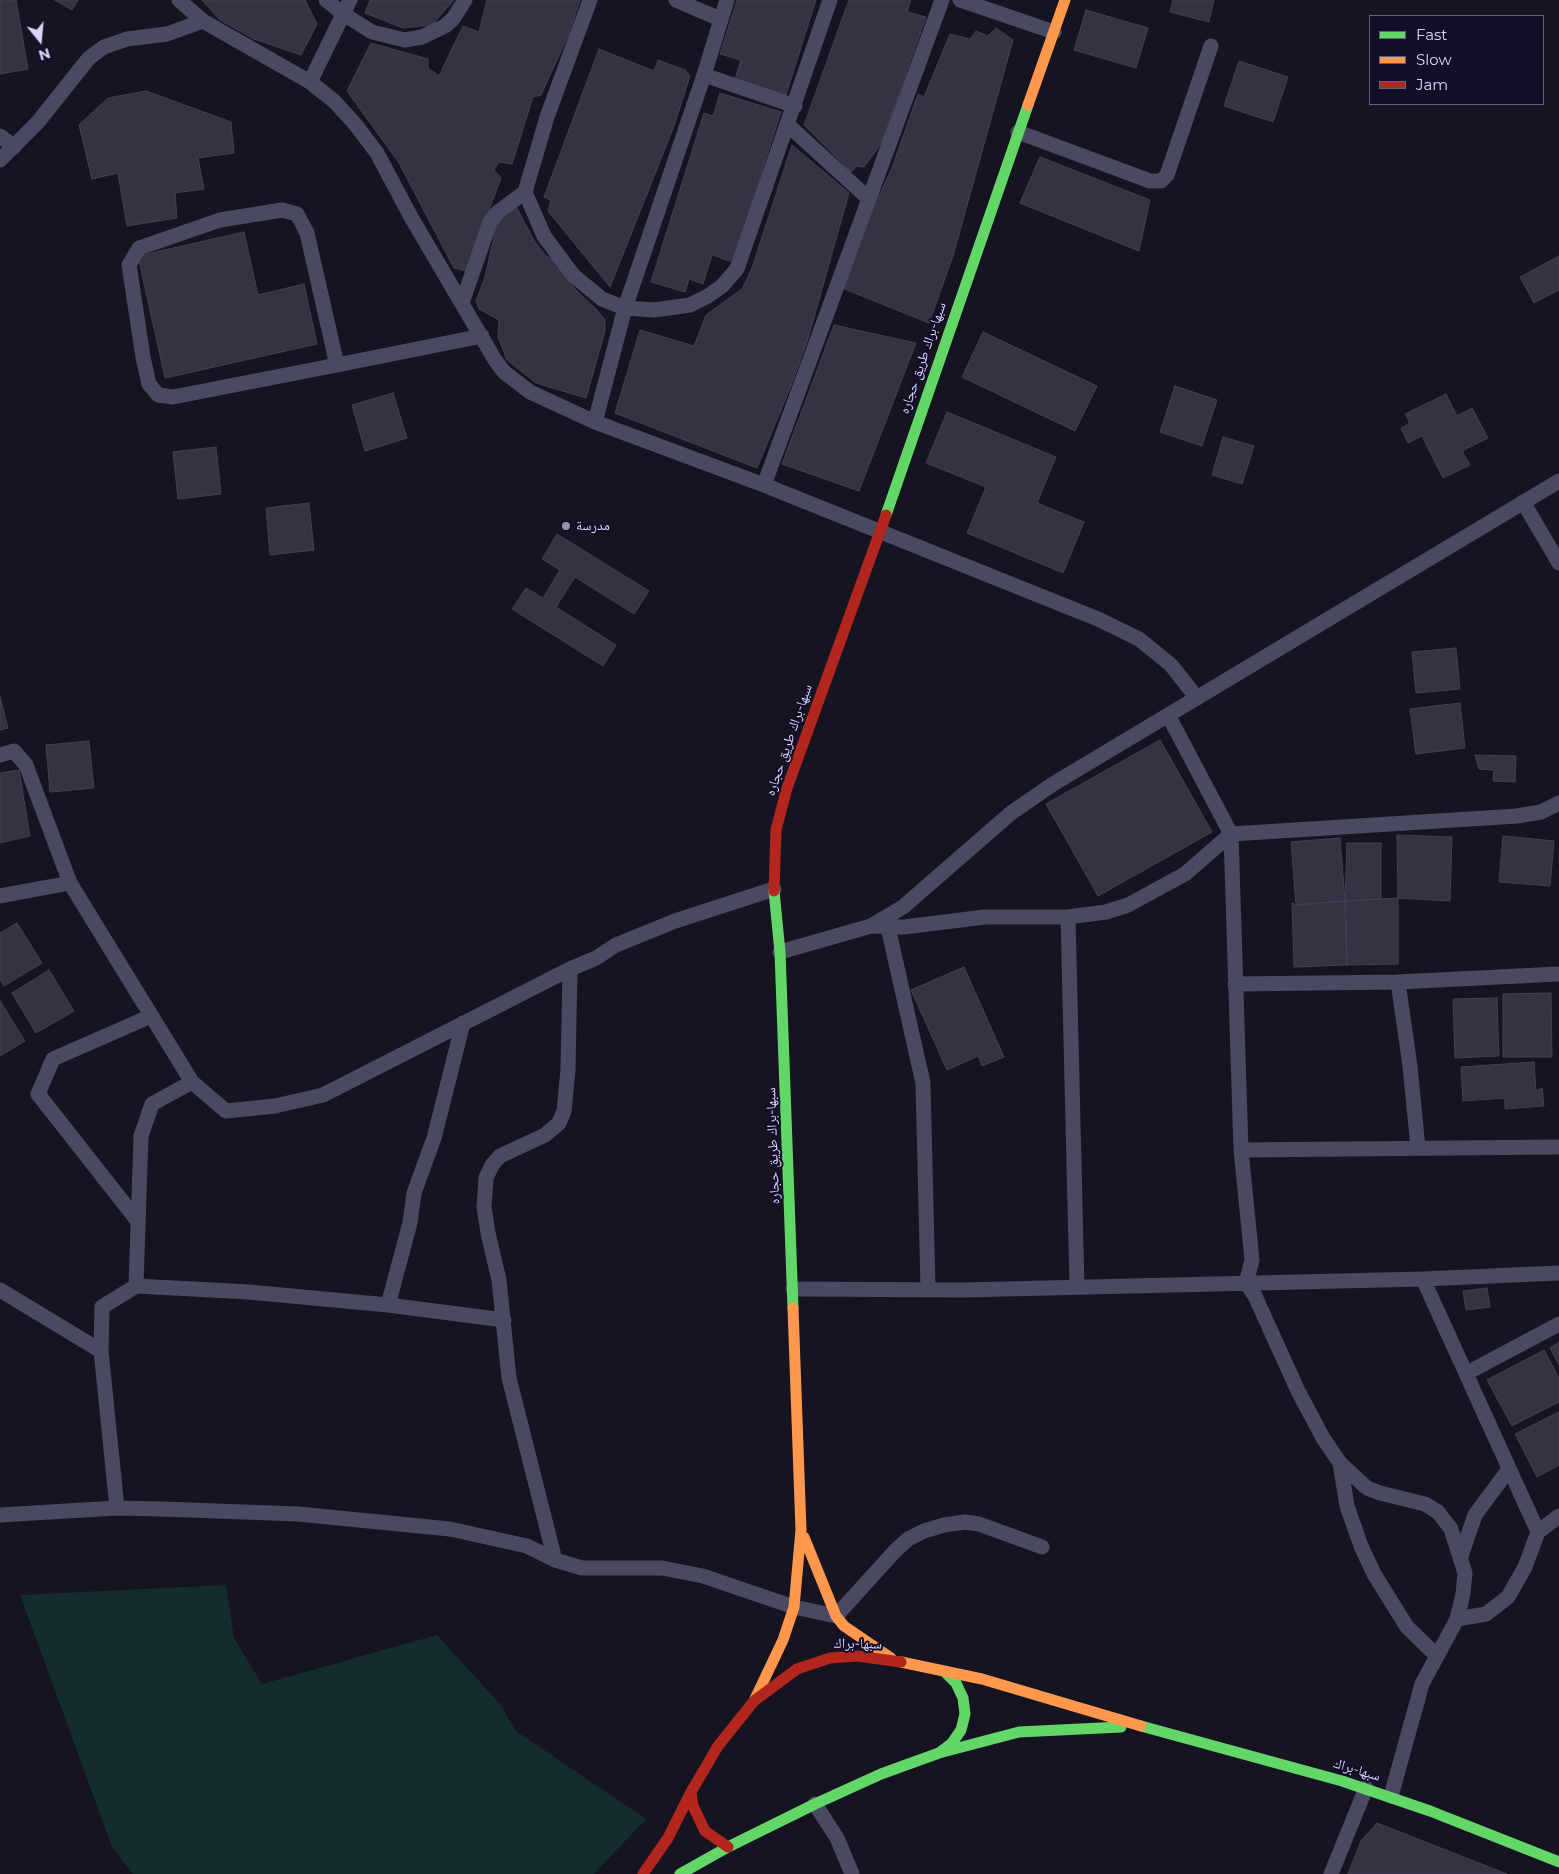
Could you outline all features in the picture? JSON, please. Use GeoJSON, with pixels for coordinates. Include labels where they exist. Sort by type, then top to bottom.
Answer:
{"type":"FeatureCollection","features":[{"type":"Feature","properties":{"kind":"main road","name":"سبها-براك طريق حجاره"},"geometry":{"type":"LineString","coordinates":[[754,1701],[783,1640],[794,1607],[801,1530],[780,952],[774,889],[776,830],[787,788],[880,531],[1065,0]]}},
{"type":"Feature","properties":{"kind":"main road","name":"سبها-براك طريق حجاره"},"geometry":{"type":"LineString","coordinates":[[801,1530],[836,1616],[844,1626],[864,1642],[894,1660]]}},
{"type":"Feature","properties":{"kind":"main road","name":"سبها-براك"},"geometry":{"type":"LineString","coordinates":[[643,1874],[668,1838],[691,1792],[718,1746],[754,1701],[782,1679],[817,1661],[858,1656],[894,1660],[1051,1698],[1141,1726],[1366,1788],[1559,1862]]}},
{"type":"Feature","properties":{"kind":"main road"},"geometry":{"type":"LineString","coordinates":[[939,1753],[952,1743],[962,1730],[965,1714],[964,1698],[956,1683],[945,1672]]}},
{"type":"Feature","properties":{"kind":"main road","name":"سبها-براك"},"geometry":{"type":"LineString","coordinates":[[680,1874],[728,1847],[815,1804],[881,1774],[939,1753],[1019,1732],[1044,1729],[1141,1726]]}},
{"type":"Feature","properties":{"kind":"main road"},"geometry":{"type":"LineString","coordinates":[[691,1792],[697,1819],[705,1831],[728,1847]]}},
{"type":"Feature","properties":{"kind":"street"},"geometry":{"type":"LineString","coordinates":[[179,0],[203,21],[310,82],[339,106],[377,153],[411,217],[462,303],[504,372],[516,383],[530,392],[595,422],[764,485],[1098,619],[1139,639],[1171,664],[1197,698]]}},
{"type":"Feature","properties":{"kind":"street"},"geometry":{"type":"LineString","coordinates":[[326,0],[346,7],[372,32],[405,40],[422,37],[445,26],[453,19],[465,0]]}},
{"type":"Feature","properties":{"kind":"street"},"geometry":{"type":"LineString","coordinates":[[462,303],[494,216],[525,192],[547,117],[590,0]]}},
{"type":"Feature","properties":{"kind":"street"},"geometry":{"type":"LineString","coordinates":[[676,0],[720,19]]}},
{"type":"Feature","properties":{"kind":"street"},"geometry":{"type":"LineString","coordinates":[[595,422],[625,308],[704,75],[727,0]]}},
{"type":"Feature","properties":{"kind":"street"},"geometry":{"type":"LineString","coordinates":[[525,192],[544,236],[573,275],[602,299],[625,308],[654,310],[690,305],[715,291],[732,276],[742,260],[830,0]]}},
{"type":"Feature","properties":{"kind":"street"},"geometry":{"type":"LineString","coordinates":[[764,485],[942,0]]}},
{"type":"Feature","properties":{"kind":"street"},"geometry":{"type":"LineString","coordinates":[[960,0],[1054,32]]}},
{"type":"Feature","properties":{"kind":"street"},"geometry":{"type":"LineString","coordinates":[[310,82],[346,7]]}},
{"type":"Feature","properties":{"kind":"street"},"geometry":{"type":"LineString","coordinates":[[0,160],[38,122],[90,58],[104,47],[127,39],[167,34],[203,21]]}},
{"type":"Feature","properties":{"kind":"street"},"geometry":{"type":"LineString","coordinates":[[1018,132],[1150,181],[1161,181],[1167,175],[1212,46]]}},
{"type":"Feature","properties":{"kind":"street"},"geometry":{"type":"LineString","coordinates":[[704,75],[794,106]]}},
{"type":"Feature","properties":{"kind":"street"},"geometry":{"type":"LineString","coordinates":[[788,125],[868,198]]}},
{"type":"Feature","properties":{"kind":"street"},"geometry":{"type":"LineString","coordinates":[[0,136],[14,147]]}},
{"type":"Feature","properties":{"kind":"street"},"geometry":{"type":"LineString","coordinates":[[337,365],[307,233],[297,214],[282,210],[220,220],[139,248],[129,265],[143,357],[150,384],[158,395],[173,398],[482,336]]}},
{"type":"Feature","properties":{"kind":"street"},"geometry":{"type":"LineString","coordinates":[[780,952],[871,926],[917,897],[1018,808],[1070,774],[1559,481]]}},
{"type":"Feature","properties":{"kind":"street"},"geometry":{"type":"LineString","coordinates":[[1523,502],[1559,563]]}},
{"type":"Feature","properties":{"kind":"street"},"geometry":{"type":"LineString","coordinates":[[1168,715],[1231,834],[1241,1150],[1252,1260],[1246,1282],[1258,1303],[1298,1391],[1323,1438],[1340,1463],[1367,1488],[1425,1504],[1438,1512],[1451,1529],[1461,1556],[1465,1584],[1457,1619],[1422,1684],[1391,1796]]}},
{"type":"Feature","properties":{"kind":"street"},"geometry":{"type":"LineString","coordinates":[[0,754],[14,750],[26,765],[70,883],[192,1082],[226,1111],[275,1106],[323,1096],[463,1023],[570,969],[596,958],[616,945],[675,921],[774,889]]}},
{"type":"Feature","properties":{"kind":"street"},"geometry":{"type":"LineString","coordinates":[[871,926],[888,928],[985,917],[1068,917],[1106,912],[1128,905],[1153,893],[1185,874],[1231,834],[1517,816],[1541,812],[1559,803]]}},
{"type":"Feature","properties":{"kind":"street"},"geometry":{"type":"LineString","coordinates":[[0,896],[70,883]]}},
{"type":"Feature","properties":{"kind":"street"},"geometry":{"type":"LineString","coordinates":[[1068,917],[1077,1287]]}},
{"type":"Feature","properties":{"kind":"street"},"geometry":{"type":"LineString","coordinates":[[888,928],[923,1083],[928,1289]]}},
{"type":"Feature","properties":{"kind":"street"},"geometry":{"type":"LineString","coordinates":[[555,1560],[513,1399],[509,1378],[499,1280],[484,1207],[486,1178],[492,1165],[500,1156],[545,1135],[559,1123],[564,1111],[568,1070],[570,969]]}},
{"type":"Feature","properties":{"kind":"street"},"geometry":{"type":"LineString","coordinates":[[1235,984],[1398,982],[1559,974]]}},
{"type":"Feature","properties":{"kind":"street"},"geometry":{"type":"LineString","coordinates":[[1398,982],[1410,1066],[1418,1148]]}},
{"type":"Feature","properties":{"kind":"street"},"geometry":{"type":"LineString","coordinates":[[137,1220],[38,1094],[53,1059],[151,1016]]}},
{"type":"Feature","properties":{"kind":"street"},"geometry":{"type":"LineString","coordinates":[[388,1305],[410,1223],[414,1193],[434,1138],[463,1023]]}},
{"type":"Feature","properties":{"kind":"street"},"geometry":{"type":"LineString","coordinates":[[136,1286],[141,1136],[152,1104],[192,1082]]}},
{"type":"Feature","properties":{"kind":"street"},"geometry":{"type":"LineString","coordinates":[[1241,1150],[1559,1147]]}},
{"type":"Feature","properties":{"kind":"street"},"geometry":{"type":"LineString","coordinates":[[793,1289],[1077,1287],[1423,1279],[1559,1273]]}},
{"type":"Feature","properties":{"kind":"street"},"geometry":{"type":"LineString","coordinates":[[1423,1279],[1538,1532]]}},
{"type":"Feature","properties":{"kind":"street"},"geometry":{"type":"LineString","coordinates":[[117,1508],[101,1352],[102,1307],[136,1286],[249,1292],[388,1305],[504,1320]]}},
{"type":"Feature","properties":{"kind":"street"},"geometry":{"type":"LineString","coordinates":[[0,1290],[101,1352]]}},
{"type":"Feature","properties":{"kind":"street"},"geometry":{"type":"LineString","coordinates":[[1467,1373],[1559,1324]]}},
{"type":"Feature","properties":{"kind":"street"},"geometry":{"type":"LineString","coordinates":[[1340,1463],[1347,1506],[1361,1546],[1374,1574],[1407,1627],[1436,1655]]}},
{"type":"Feature","properties":{"kind":"street"},"geometry":{"type":"LineString","coordinates":[[1461,1556],[1476,1515],[1510,1469]]}},
{"type":"Feature","properties":{"kind":"street"},"geometry":{"type":"LineString","coordinates":[[0,1515],[117,1508],[298,1514],[450,1530],[527,1546],[555,1560],[582,1568],[662,1568],[703,1576],[794,1607],[836,1616],[908,1539],[944,1524],[965,1522],[979,1524],[1042,1547]]}},
{"type":"Feature","properties":{"kind":"street"},"geometry":{"type":"LineString","coordinates":[[1457,1619],[1486,1614],[1508,1597],[1525,1567],[1538,1532],[1559,1516]]}},
{"type":"Feature","properties":{"kind":"street"},"geometry":{"type":"LineString","coordinates":[[1331,1874],[1366,1788]]}},
{"type":"Feature","properties":{"kind":"street"},"geometry":{"type":"LineString","coordinates":[[815,1804],[837,1838],[852,1874]]}},
{"type":"Feature","properties":{"kind":"green space"},"geometry":{"type":"Polygon","coordinates":[[[226,1585],[234,1638],[262,1684],[437,1635],[500,1704],[516,1731],[646,1819],[594,1874],[133,1874],[112,1847],[20,1595],[226,1585]]]}},
{"type":"Feature","properties":{"kind":"building"},"geometry":{"type":"Polygon","coordinates":[[[0,0],[16,0],[28,69],[0,74],[0,0]]]}},
{"type":"Feature","properties":{"kind":"building"},"geometry":{"type":"Polygon","coordinates":[[[55,0],[78,0],[72,10],[55,0]]]}},
{"type":"Feature","properties":{"kind":"building"},"geometry":{"type":"Polygon","coordinates":[[[202,0],[305,0],[317,24],[301,55],[254,39],[220,20],[202,0]]]}},
{"type":"Feature","properties":{"kind":"building"},"geometry":{"type":"Polygon","coordinates":[[[370,0],[454,0],[432,25],[403,28],[365,13],[370,0]]]}},
{"type":"Feature","properties":{"kind":"building"},"geometry":{"type":"Polygon","coordinates":[[[487,0],[580,0],[568,36],[541,95],[533,97],[512,164],[499,162],[494,170],[501,178],[466,271],[454,268],[399,163],[347,91],[371,43],[428,59],[428,68],[439,76],[463,26],[479,32],[487,0]]]}},
{"type":"Feature","properties":{"kind":"building"},"geometry":{"type":"Polygon","coordinates":[[[737,0],[816,0],[786,95],[735,79],[741,60],[720,54],[737,0]]]}},
{"type":"Feature","properties":{"kind":"building"},"geometry":{"type":"Polygon","coordinates":[[[849,0],[911,0],[907,12],[926,17],[881,144],[864,167],[857,166],[851,172],[804,125],[849,0]]]}},
{"type":"Feature","properties":{"kind":"building"},"geometry":{"type":"Polygon","coordinates":[[[1173,0],[1214,0],[1209,22],[1170,12],[1173,0]]]}},
{"type":"Feature","properties":{"kind":"building"},"geometry":{"type":"Polygon","coordinates":[[[1086,10],[1148,28],[1136,68],[1074,50],[1086,10]]]}},
{"type":"Feature","properties":{"kind":"building"},"geometry":{"type":"Polygon","coordinates":[[[996,28],[1013,40],[953,256],[929,323],[837,286],[892,168],[918,94],[924,97],[950,34],[970,39],[976,31],[988,36],[996,28]]]}},
{"type":"Feature","properties":{"kind":"building"},"geometry":{"type":"Polygon","coordinates":[[[599,49],[654,71],[658,60],[685,70],[690,76],[674,126],[610,287],[548,211],[551,200],[544,197],[599,49]]]}},
{"type":"Feature","properties":{"kind":"building"},"geometry":{"type":"Polygon","coordinates":[[[1239,61],[1288,77],[1273,122],[1224,106],[1239,61]]]}},
{"type":"Feature","properties":{"kind":"building"},"geometry":{"type":"Polygon","coordinates":[[[146,91],[231,122],[234,153],[198,158],[204,189],[175,193],[177,218],[127,226],[118,173],[92,179],[79,125],[108,98],[146,91]]]}},
{"type":"Feature","properties":{"kind":"building"},"geometry":{"type":"Polygon","coordinates":[[[720,93],[781,112],[733,262],[712,255],[703,284],[689,279],[685,292],[651,282],[704,113],[713,116],[720,93]]]}},
{"type":"Feature","properties":{"kind":"building"},"geometry":{"type":"Polygon","coordinates":[[[792,145],[849,193],[808,339],[757,468],[615,413],[640,330],[694,346],[706,315],[742,289],[752,268],[792,145]]]}},
{"type":"Feature","properties":{"kind":"building"},"geometry":{"type":"Polygon","coordinates":[[[1040,157],[1150,200],[1139,251],[1020,203],[1040,157]]]}},
{"type":"Feature","properties":{"kind":"building"},"geometry":{"type":"Polygon","coordinates":[[[516,206],[533,239],[545,255],[556,261],[575,289],[605,320],[605,331],[586,398],[536,383],[507,360],[498,337],[499,320],[479,309],[476,301],[485,277],[496,228],[504,213],[516,206]]]}},
{"type":"Feature","properties":{"kind":"building"},"geometry":{"type":"Polygon","coordinates":[[[244,232],[258,295],[304,284],[317,344],[165,378],[138,256],[244,232]]]}},
{"type":"Feature","properties":{"kind":"building"},"geometry":{"type":"Polygon","coordinates":[[[1559,256],[1559,290],[1534,303],[1520,277],[1559,256]]]}},
{"type":"Feature","properties":{"kind":"building"},"geometry":{"type":"Polygon","coordinates":[[[834,325],[916,343],[859,491],[782,464],[834,325]]]}},
{"type":"Feature","properties":{"kind":"building"},"geometry":{"type":"Polygon","coordinates":[[[983,332],[1097,386],[1075,431],[962,377],[983,332]]]}},
{"type":"Feature","properties":{"kind":"building"},"geometry":{"type":"Polygon","coordinates":[[[1175,386],[1217,400],[1202,446],[1160,432],[1175,386]]]}},
{"type":"Feature","properties":{"kind":"building"},"geometry":{"type":"Polygon","coordinates":[[[393,393],[407,438],[365,451],[352,405],[393,393]]]}},
{"type":"Feature","properties":{"kind":"building"},"geometry":{"type":"Polygon","coordinates":[[[1446,394],[1457,416],[1472,408],[1488,438],[1462,451],[1470,465],[1443,478],[1422,436],[1408,443],[1401,428],[1410,423],[1405,414],[1446,394]]]}},
{"type":"Feature","properties":{"kind":"building"},"geometry":{"type":"Polygon","coordinates":[[[947,412],[1056,457],[1037,503],[1084,522],[1063,573],[967,533],[986,487],[926,463],[947,412]]]}},
{"type":"Feature","properties":{"kind":"building"},"geometry":{"type":"Polygon","coordinates":[[[1223,437],[1254,446],[1242,484],[1212,475],[1223,437]]]}},
{"type":"Feature","properties":{"kind":"building"},"geometry":{"type":"Polygon","coordinates":[[[216,447],[221,494],[178,499],[173,452],[216,447]]]}},
{"type":"Feature","properties":{"kind":"building"},"geometry":{"type":"Polygon","coordinates":[[[309,503],[314,550],[270,555],[266,508],[309,503]]]}},
{"type":"Feature","properties":{"kind":"building"},"geometry":{"type":"Polygon","coordinates":[[[557,534],[649,591],[634,614],[575,577],[556,607],[616,645],[603,666],[512,609],[526,588],[543,598],[560,570],[542,559],[557,534]]]}},
{"type":"Feature","properties":{"kind":"building"},"geometry":{"type":"Polygon","coordinates":[[[1456,648],[1460,689],[1416,693],[1412,652],[1456,648]]]}},
{"type":"Feature","properties":{"kind":"building"},"geometry":{"type":"Polygon","coordinates":[[[0,697],[8,728],[0,730],[0,697]]]}},
{"type":"Feature","properties":{"kind":"building"},"geometry":{"type":"Polygon","coordinates":[[[1460,703],[1465,748],[1416,754],[1410,709],[1460,703]]]}},
{"type":"Feature","properties":{"kind":"building"},"geometry":{"type":"Polygon","coordinates":[[[1160,740],[1212,832],[1098,896],[1046,804],[1160,740]]]}},
{"type":"Feature","properties":{"kind":"building"},"geometry":{"type":"Polygon","coordinates":[[[89,741],[94,788],[50,792],[46,745],[89,741]]]}},
{"type":"Feature","properties":{"kind":"building"},"geometry":{"type":"Polygon","coordinates":[[[1475,755],[1516,756],[1515,782],[1493,781],[1494,770],[1479,769],[1475,755]]]}},
{"type":"Feature","properties":{"kind":"building"},"geometry":{"type":"Polygon","coordinates":[[[19,770],[30,836],[0,843],[0,773],[19,770]]]}},
{"type":"Feature","properties":{"kind":"building"},"geometry":{"type":"Polygon","coordinates":[[[1397,835],[1452,837],[1450,901],[1398,898],[1397,835]]]}},
{"type":"Feature","properties":{"kind":"building"},"geometry":{"type":"Polygon","coordinates":[[[1503,836],[1554,841],[1550,886],[1499,882],[1503,836]]]}},
{"type":"Feature","properties":{"kind":"building"},"geometry":{"type":"Polygon","coordinates":[[[1340,838],[1345,901],[1296,905],[1291,842],[1340,838]]]}},
{"type":"Feature","properties":{"kind":"building"},"geometry":{"type":"Polygon","coordinates":[[[1347,843],[1381,843],[1381,899],[1345,901],[1347,843]]]}},
{"type":"Feature","properties":{"kind":"building"},"geometry":{"type":"Polygon","coordinates":[[[1398,898],[1398,964],[1347,965],[1345,901],[1398,898]]]}},
{"type":"Feature","properties":{"kind":"building"},"geometry":{"type":"Polygon","coordinates":[[[1345,901],[1347,965],[1294,967],[1292,903],[1296,905],[1345,901]]]}},
{"type":"Feature","properties":{"kind":"building"},"geometry":{"type":"Polygon","coordinates":[[[17,923],[42,963],[4,986],[0,979],[0,933],[17,923]]]}},
{"type":"Feature","properties":{"kind":"building"},"geometry":{"type":"Polygon","coordinates":[[[964,967],[1004,1057],[982,1066],[978,1056],[947,1070],[911,990],[964,967]]]}},
{"type":"Feature","properties":{"kind":"building"},"geometry":{"type":"Polygon","coordinates":[[[49,970],[74,1011],[36,1033],[12,993],[49,970]]]}},
{"type":"Feature","properties":{"kind":"building"},"geometry":{"type":"Polygon","coordinates":[[[1551,993],[1552,1057],[1503,1057],[1503,994],[1551,993]]]}},
{"type":"Feature","properties":{"kind":"building"},"geometry":{"type":"Polygon","coordinates":[[[1497,998],[1499,1056],[1455,1058],[1453,999],[1497,998]]]}},
{"type":"Feature","properties":{"kind":"building"},"geometry":{"type":"Polygon","coordinates":[[[0,1001],[25,1041],[0,1056],[0,1001]]]}},
{"type":"Feature","properties":{"kind":"building"},"geometry":{"type":"Polygon","coordinates":[[[1534,1062],[1536,1091],[1542,1088],[1544,1106],[1505,1109],[1505,1098],[1463,1101],[1461,1067],[1534,1062]]]}},
{"type":"Feature","properties":{"kind":"building"},"geometry":{"type":"Polygon","coordinates":[[[1487,1288],[1490,1307],[1466,1310],[1463,1291],[1487,1288]]]}},
{"type":"Feature","properties":{"kind":"building"},"geometry":{"type":"Polygon","coordinates":[[[1559,1342],[1559,1365],[1550,1348],[1559,1342]]]}},
{"type":"Feature","properties":{"kind":"building"},"geometry":{"type":"Polygon","coordinates":[[[1544,1350],[1559,1378],[1559,1402],[1512,1426],[1487,1380],[1544,1350]]]}},
{"type":"Feature","properties":{"kind":"building"},"geometry":{"type":"Polygon","coordinates":[[[1559,1412],[1559,1465],[1537,1477],[1515,1434],[1559,1412]]]}},
{"type":"Feature","properties":{"kind":"building"},"geometry":{"type":"Polygon","coordinates":[[[1377,1823],[1507,1874],[1348,1874],[1361,1841],[1377,1823]]]}},
{"type":"Feature","properties":{"kind":"traffic: fast"},"geometry":{"type":"LineString","coordinates":[[886,515],[1028,105]]}},
{"type":"Feature","properties":{"kind":"traffic: fast"},"geometry":{"type":"LineString","coordinates":[[774,891],[780,952],[793,1308]]}},
{"type":"Feature","properties":{"kind":"traffic: fast"},"geometry":{"type":"LineString","coordinates":[[939,1753],[952,1743],[961,1730],[965,1714],[963,1698],[956,1683],[945,1672]]}},
{"type":"Feature","properties":{"kind":"traffic: fast"},"geometry":{"type":"LineString","coordinates":[[1141,1726],[1342,1781],[1430,1811],[1559,1862]]}},
{"type":"Feature","properties":{"kind":"traffic: fast"},"geometry":{"type":"LineString","coordinates":[[680,1874],[728,1847],[815,1804],[881,1774],[939,1753],[1019,1732],[1121,1727]]}},
{"type":"Feature","properties":{"kind":"traffic: slow"},"geometry":{"type":"LineString","coordinates":[[1028,105],[1065,0]]}},
{"type":"Feature","properties":{"kind":"traffic: slow"},"geometry":{"type":"LineString","coordinates":[[754,1701],[783,1640],[794,1607],[801,1530],[793,1308]]}},
{"type":"Feature","properties":{"kind":"traffic: slow"},"geometry":{"type":"LineString","coordinates":[[804,1537],[836,1616],[844,1626],[891,1658]]}},
{"type":"Feature","properties":{"kind":"traffic: slow"},"geometry":{"type":"LineString","coordinates":[[901,1662],[982,1679],[1141,1726]]}},
{"type":"Feature","properties":{"kind":"traffic: jam"},"geometry":{"type":"LineString","coordinates":[[774,891],[776,830],[787,788],[886,515]]}},
{"type":"Feature","properties":{"kind":"traffic: jam"},"geometry":{"type":"LineString","coordinates":[[643,1874],[668,1838],[691,1792],[718,1746],[754,1701],[797,1669],[830,1658],[857,1656],[901,1662]]}},
{"type":"Feature","properties":{"kind":"traffic: jam"},"geometry":{"type":"LineString","coordinates":[[691,1792],[693,1806],[705,1831],[728,1847]]}},
{"type":"Feature","properties":{"kind":"place","name":"مدرسة"},"geometry":{"type":"Point","coordinates":[566,526]}}]}
